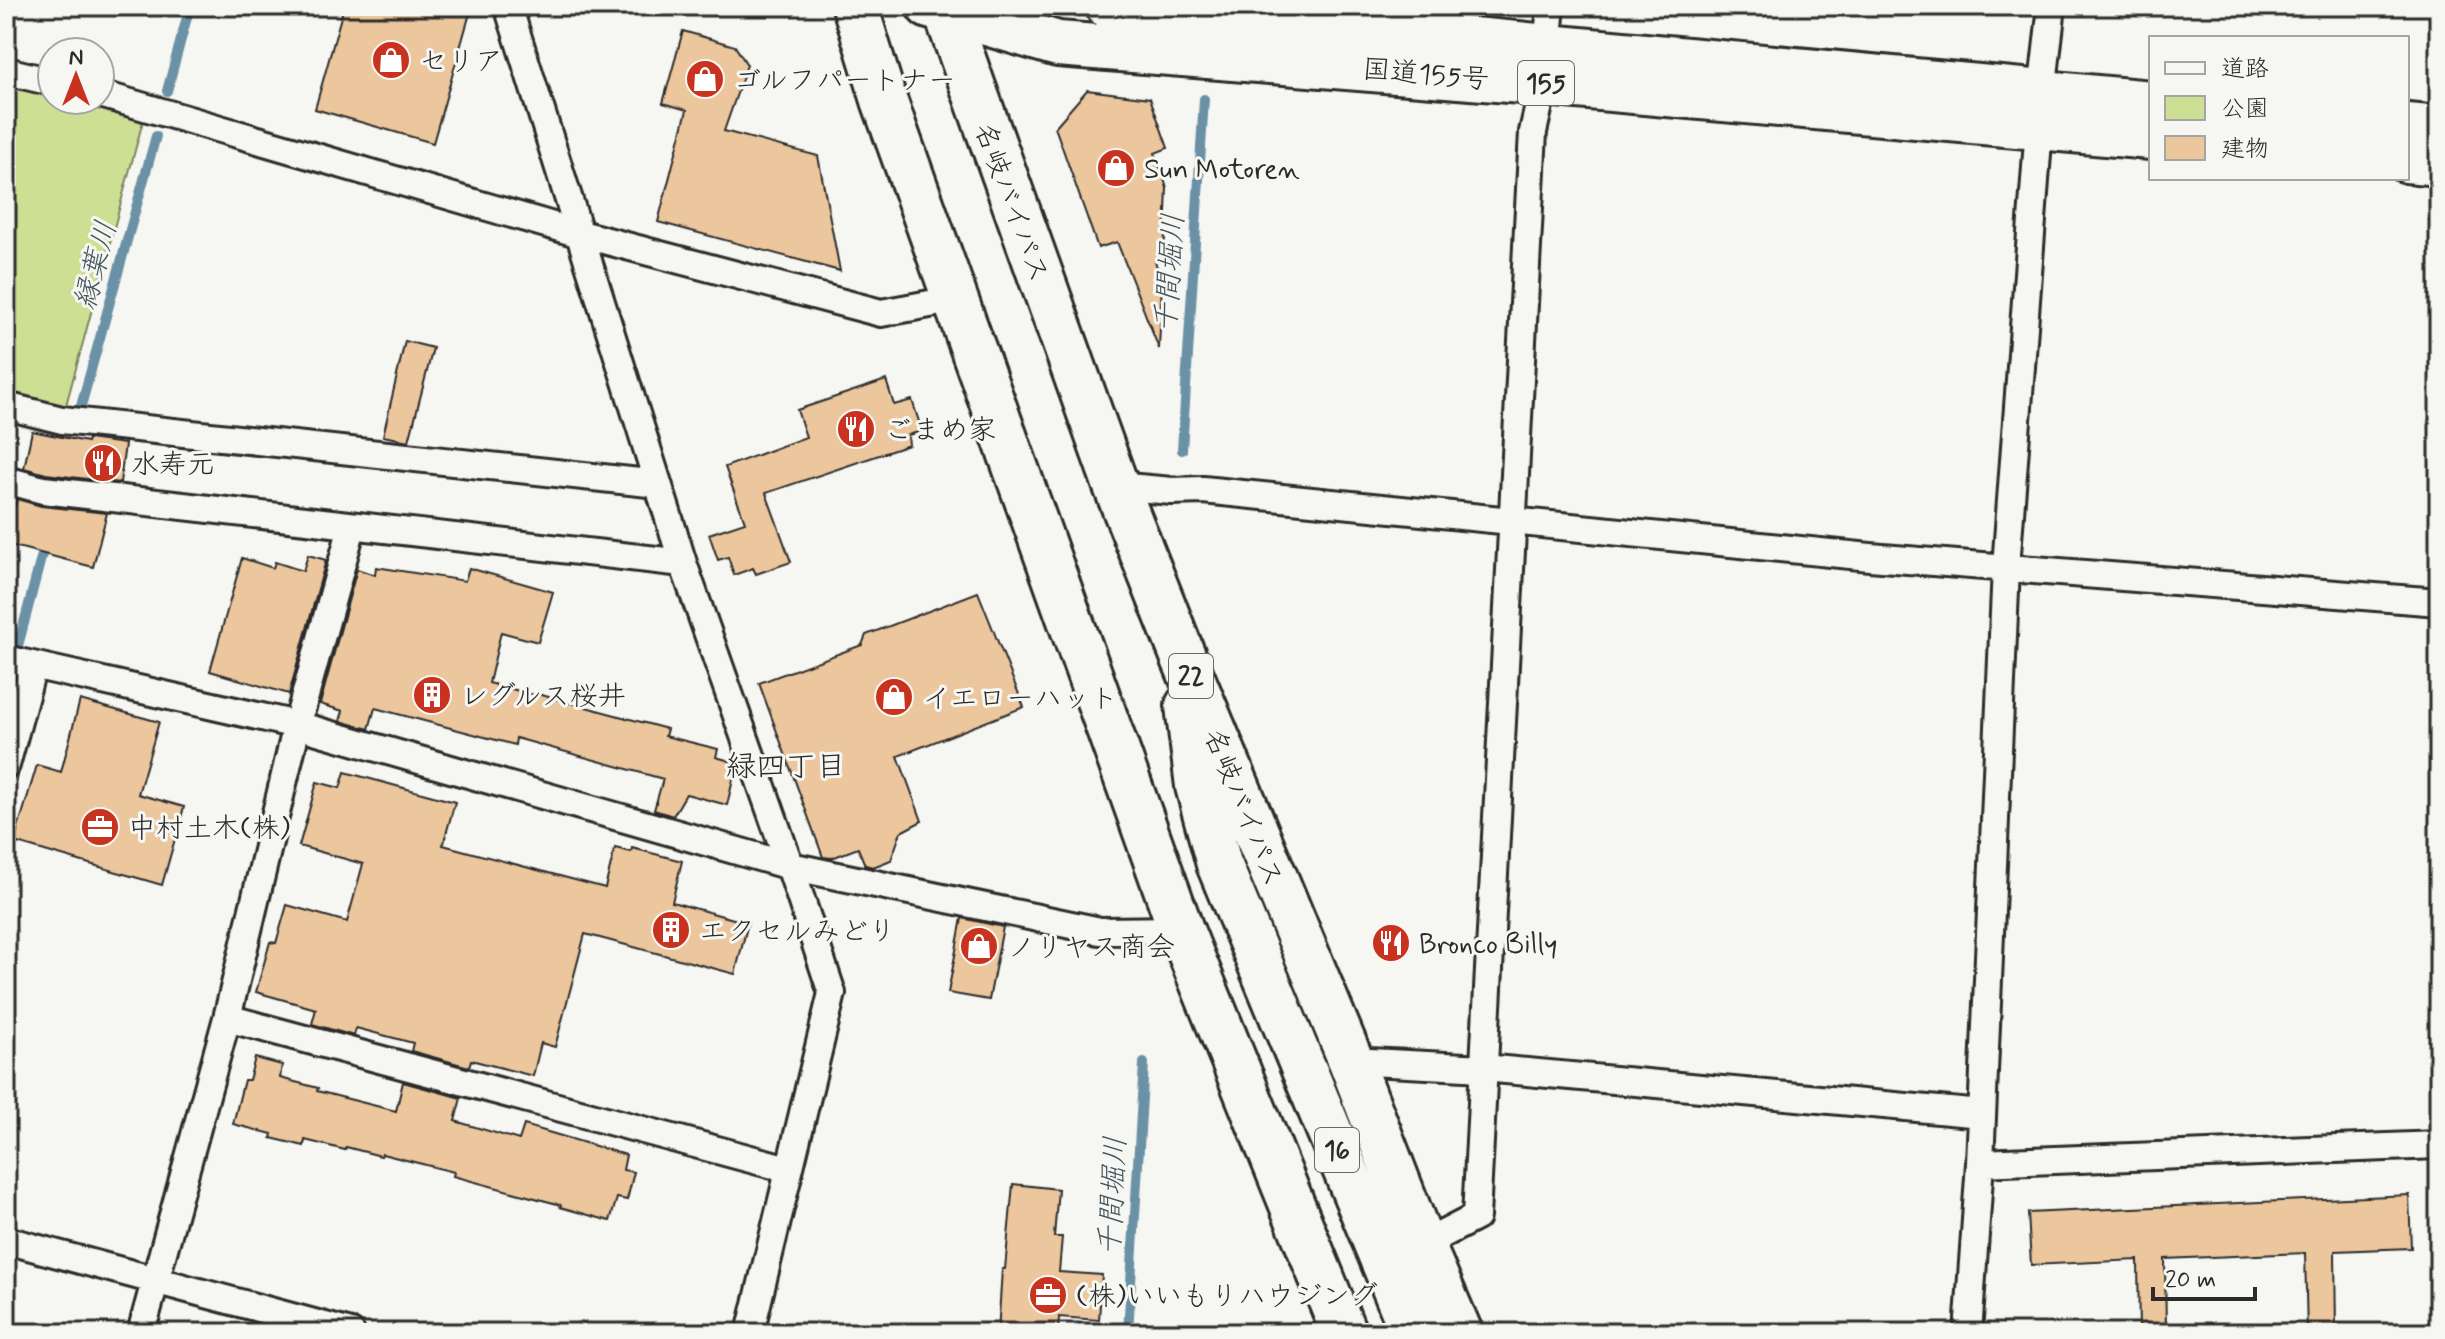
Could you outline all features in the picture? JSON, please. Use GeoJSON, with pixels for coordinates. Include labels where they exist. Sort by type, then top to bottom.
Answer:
{"type":"FeatureCollection","features":[{"type":"Feature","properties":{"kind":"highway"},"geometry":{"type":"LineString","coordinates":[[855,6],[884,100],[1181,930],[1344,1333]]}},
{"type":"Feature","properties":{"kind":"highway","name":"国道155号"},"geometry":{"type":"LineString","coordinates":[[1108,6],[1164,8],[1547,45],[2040,110],[2149,137]]}},
{"type":"Feature","properties":{"kind":"highway","name":"国道155号"},"geometry":{"type":"LineString","coordinates":[[951,7],[1058,44],[1547,45]]}},
{"type":"Feature","properties":{"kind":"highway","name":"名岐バイパス"},"geometry":{"type":"LineString","coordinates":[[951,7],[1116,486],[1460,1333]]}},
{"type":"Feature","properties":{"kind":"highway","name":"国道155号"},"geometry":{"type":"LineString","coordinates":[[2040,110],[2149,103]]}},
{"type":"Feature","properties":{"kind":"highway"},"geometry":{"type":"LineString","coordinates":[[2409,126],[2439,129]]}},
{"type":"Feature","properties":{"kind":"highway"},"geometry":{"type":"LineString","coordinates":[[2409,160],[2439,163]]}},
{"type":"Feature","properties":{"kind":"highway","name":"16"},"geometry":{"type":"LineString","coordinates":[[1183,656],[1198,786],[1219,864],[1413,1333]]}},
{"type":"Feature","properties":{"kind":"street"},"geometry":{"type":"LineString","coordinates":[[508,6],[683,563],[832,993],[750,1333]]}},
{"type":"Feature","properties":{"kind":"street"},"geometry":{"type":"LineString","coordinates":[[1968,1333],[1980,1163],[2006,567],[2040,110],[2052,6]]}},
{"type":"Feature","properties":{"kind":"street"},"geometry":{"type":"LineString","coordinates":[[1422,1245],[1476,1217],[1533,132],[1547,45]]}},
{"type":"Feature","properties":{"kind":"street"},"geometry":{"type":"LineString","coordinates":[[6,71],[36,78]]}},
{"type":"Feature","properties":{"kind":"street"},"geometry":{"type":"LineString","coordinates":[[116,99],[577,233],[881,313],[957,299]]}},
{"type":"Feature","properties":{"kind":"street"},"geometry":{"type":"LineString","coordinates":[[6,406],[62,420],[658,484]]}},
{"type":"Feature","properties":{"kind":"street"},"geometry":{"type":"LineString","coordinates":[[6,480],[43,490],[683,563]]}},
{"type":"Feature","properties":{"kind":"street"},"geometry":{"type":"LineString","coordinates":[[1116,486],[1172,491],[1203,490],[1870,557],[2439,602]]}},
{"type":"Feature","properties":{"kind":"street"},"geometry":{"type":"LineString","coordinates":[[141,1333],[227,1018],[297,725],[352,527]]}},
{"type":"Feature","properties":{"kind":"street"},"geometry":{"type":"LineString","coordinates":[[6,659],[297,725],[790,866],[1100,931],[1181,930]]}},
{"type":"Feature","properties":{"kind":"street"},"geometry":{"type":"LineString","coordinates":[[6,765],[33,666]]}},
{"type":"Feature","properties":{"kind":"street"},"geometry":{"type":"LineString","coordinates":[[227,1018],[788,1169]]}},
{"type":"Feature","properties":{"kind":"street"},"geometry":{"type":"LineString","coordinates":[[1351,1061],[1484,1068],[1982,1114]]}},
{"type":"Feature","properties":{"kind":"street"},"geometry":{"type":"LineString","coordinates":[[1980,1163],[2439,1145]]}},
{"type":"Feature","properties":{"kind":"street"},"geometry":{"type":"LineString","coordinates":[[6,1240],[351,1333]]}},
{"type":"Feature","properties":{"kind":"green space"},"geometry":{"type":"Polygon","coordinates":[[[6,70],[36,78],[36,116],[116,116],[116,102],[147,106],[62,420],[6,406],[6,70]]]}},
{"type":"Feature","properties":{"kind":"building"},"geometry":{"type":"Polygon","coordinates":[[[344,6],[472,6],[433,143],[315,109],[344,6]]]}},
{"type":"Feature","properties":{"kind":"building"},"geometry":{"type":"Polygon","coordinates":[[[683,31],[735,46],[747,65],[724,131],[818,156],[840,271],[658,222],[687,110],[663,103],[683,31]]]}},
{"type":"Feature","properties":{"kind":"building"},"geometry":{"type":"Polygon","coordinates":[[[1087,90],[1150,98],[1168,148],[1155,153],[1167,188],[1164,259],[1155,261],[1162,284],[1159,349],[1117,242],[1098,248],[1055,127],[1087,90]]]}},
{"type":"Feature","properties":{"kind":"building"},"geometry":{"type":"Polygon","coordinates":[[[405,341],[433,348],[409,441],[383,436],[405,341]]]}},
{"type":"Feature","properties":{"kind":"building"},"geometry":{"type":"Polygon","coordinates":[[[886,380],[894,405],[912,400],[922,431],[908,435],[909,445],[766,493],[791,562],[756,574],[753,568],[734,575],[728,557],[718,560],[709,534],[745,522],[725,467],[806,437],[797,410],[886,380]]]}},
{"type":"Feature","properties":{"kind":"building"},"geometry":{"type":"Polygon","coordinates":[[[32,431],[87,442],[88,439],[125,444],[120,483],[46,474],[24,468],[32,431]]]}},
{"type":"Feature","properties":{"kind":"building"},"geometry":{"type":"Polygon","coordinates":[[[17,499],[41,506],[107,513],[93,567],[6,544],[6,504],[15,506],[17,499]]]}},
{"type":"Feature","properties":{"kind":"building"},"geometry":{"type":"Polygon","coordinates":[[[308,555],[326,560],[289,694],[210,671],[242,558],[273,568],[275,562],[303,571],[308,555]]]}},
{"type":"Feature","properties":{"kind":"building"},"geometry":{"type":"Polygon","coordinates":[[[376,567],[465,581],[469,568],[553,592],[538,642],[501,632],[489,683],[667,729],[665,736],[718,749],[716,757],[737,763],[727,805],[686,794],[673,816],[654,810],[663,779],[516,738],[515,745],[375,708],[369,729],[340,721],[343,711],[320,704],[357,569],[375,575],[376,567]]]}},
{"type":"Feature","properties":{"kind":"building"},"geometry":{"type":"Polygon","coordinates":[[[978,592],[1024,707],[898,756],[922,821],[901,832],[891,860],[873,867],[865,865],[858,848],[832,858],[823,857],[759,683],[862,645],[866,635],[978,592]]]}},
{"type":"Feature","properties":{"kind":"building"},"geometry":{"type":"Polygon","coordinates":[[[80,700],[159,722],[138,794],[184,807],[162,885],[14,842],[37,765],[61,772],[80,700]]]}},
{"type":"Feature","properties":{"kind":"building"},"geometry":{"type":"Polygon","coordinates":[[[345,772],[455,802],[443,845],[605,888],[615,848],[631,852],[632,848],[682,861],[672,902],[748,923],[735,974],[585,934],[555,1047],[541,1043],[533,1076],[471,1060],[469,1067],[411,1051],[413,1043],[356,1028],[354,1036],[312,1024],[316,1009],[256,992],[270,942],[276,943],[287,905],[347,922],[363,864],[299,846],[317,782],[340,788],[345,772]]]}},
{"type":"Feature","properties":{"kind":"building"},"geometry":{"type":"Polygon","coordinates":[[[962,918],[1003,927],[989,1000],[948,993],[962,918]]]}},
{"type":"Feature","properties":{"kind":"building"},"geometry":{"type":"Polygon","coordinates":[[[255,1058],[282,1065],[280,1078],[318,1088],[317,1091],[396,1111],[403,1082],[461,1098],[455,1121],[519,1140],[524,1125],[626,1155],[623,1170],[634,1172],[627,1200],[617,1198],[610,1221],[453,1176],[454,1172],[346,1147],[345,1150],[305,1140],[304,1146],[233,1124],[244,1080],[249,1080],[255,1058]]]}},
{"type":"Feature","properties":{"kind":"building"},"geometry":{"type":"Polygon","coordinates":[[[1013,1184],[1058,1189],[1054,1237],[1062,1237],[1059,1272],[1102,1275],[1099,1320],[1059,1317],[1058,1333],[998,1333],[1002,1269],[1005,1269],[1013,1184]]]}},
{"type":"Feature","properties":{"kind":"building"},"geometry":{"type":"Polygon","coordinates":[[[2409,1195],[2411,1248],[2335,1251],[2336,1333],[2307,1333],[2305,1253],[2165,1259],[2166,1333],[2139,1333],[2138,1260],[2031,1265],[2028,1213],[2409,1195]]]}},
{"type":"Feature","properties":{"kind":"waterway","name":"縁葉川"},"geometry":{"type":"LineString","coordinates":[[167,91],[190,6]]}},
{"type":"Feature","properties":{"kind":"waterway","name":"千間堀川"},"geometry":{"type":"LineString","coordinates":[[1182,450],[1204,99]]}},
{"type":"Feature","properties":{"kind":"waterway","name":"縁葉川"},"geometry":{"type":"LineString","coordinates":[[81,406],[156,136]]}},
{"type":"Feature","properties":{"kind":"waterway","name":"縁葉川"},"geometry":{"type":"LineString","coordinates":[[18,646],[45,543]]}},
{"type":"Feature","properties":{"kind":"waterway","name":"縁葉川"},"geometry":{"type":"LineString","coordinates":[[6,690],[8,682]]}},
{"type":"Feature","properties":{"kind":"waterway","name":"千間堀川"},"geometry":{"type":"LineString","coordinates":[[1128,1333],[1144,1063]]}},
{"type":"Feature","properties":{"kind":"place","name":"セリア"},"geometry":{"type":"Point","coordinates":[391,60]}},
{"type":"Feature","properties":{"kind":"place","name":"ゴルフパートナー"},"geometry":{"type":"Point","coordinates":[705,79]}},
{"type":"Feature","properties":{"kind":"place","name":"Sun Motoren"},"geometry":{"type":"Point","coordinates":[1116,168]}},
{"type":"Feature","properties":{"kind":"place","name":"ごまめ家"},"geometry":{"type":"Point","coordinates":[856,429]}},
{"type":"Feature","properties":{"kind":"place","name":"水寿元"},"geometry":{"type":"Point","coordinates":[103,463]}},
{"type":"Feature","properties":{"kind":"place","name":"レグルス桜井"},"geometry":{"type":"Point","coordinates":[432,695]}},
{"type":"Feature","properties":{"kind":"place","name":"イエローハット"},"geometry":{"type":"Point","coordinates":[894,697]}},
{"type":"Feature","properties":{"kind":"place","name":"中村土木(株)"},"geometry":{"type":"Point","coordinates":[100,827]}},
{"type":"Feature","properties":{"kind":"place","name":"エクセルみどり"},"geometry":{"type":"Point","coordinates":[671,930]}},
{"type":"Feature","properties":{"kind":"place","name":"Bronco Billy"},"geometry":{"type":"Point","coordinates":[1391,943]}},
{"type":"Feature","properties":{"kind":"place","name":"ノリヤス商会"},"geometry":{"type":"Point","coordinates":[979,946]}},
{"type":"Feature","properties":{"kind":"place","name":"(株)いいもりハウジング"},"geometry":{"type":"Point","coordinates":[1048,1295]}},
{"type":"Feature","properties":{"kind":"district","name":"緑四丁目"},"geometry":{"type":"Point","coordinates":[786,766]}}]}
